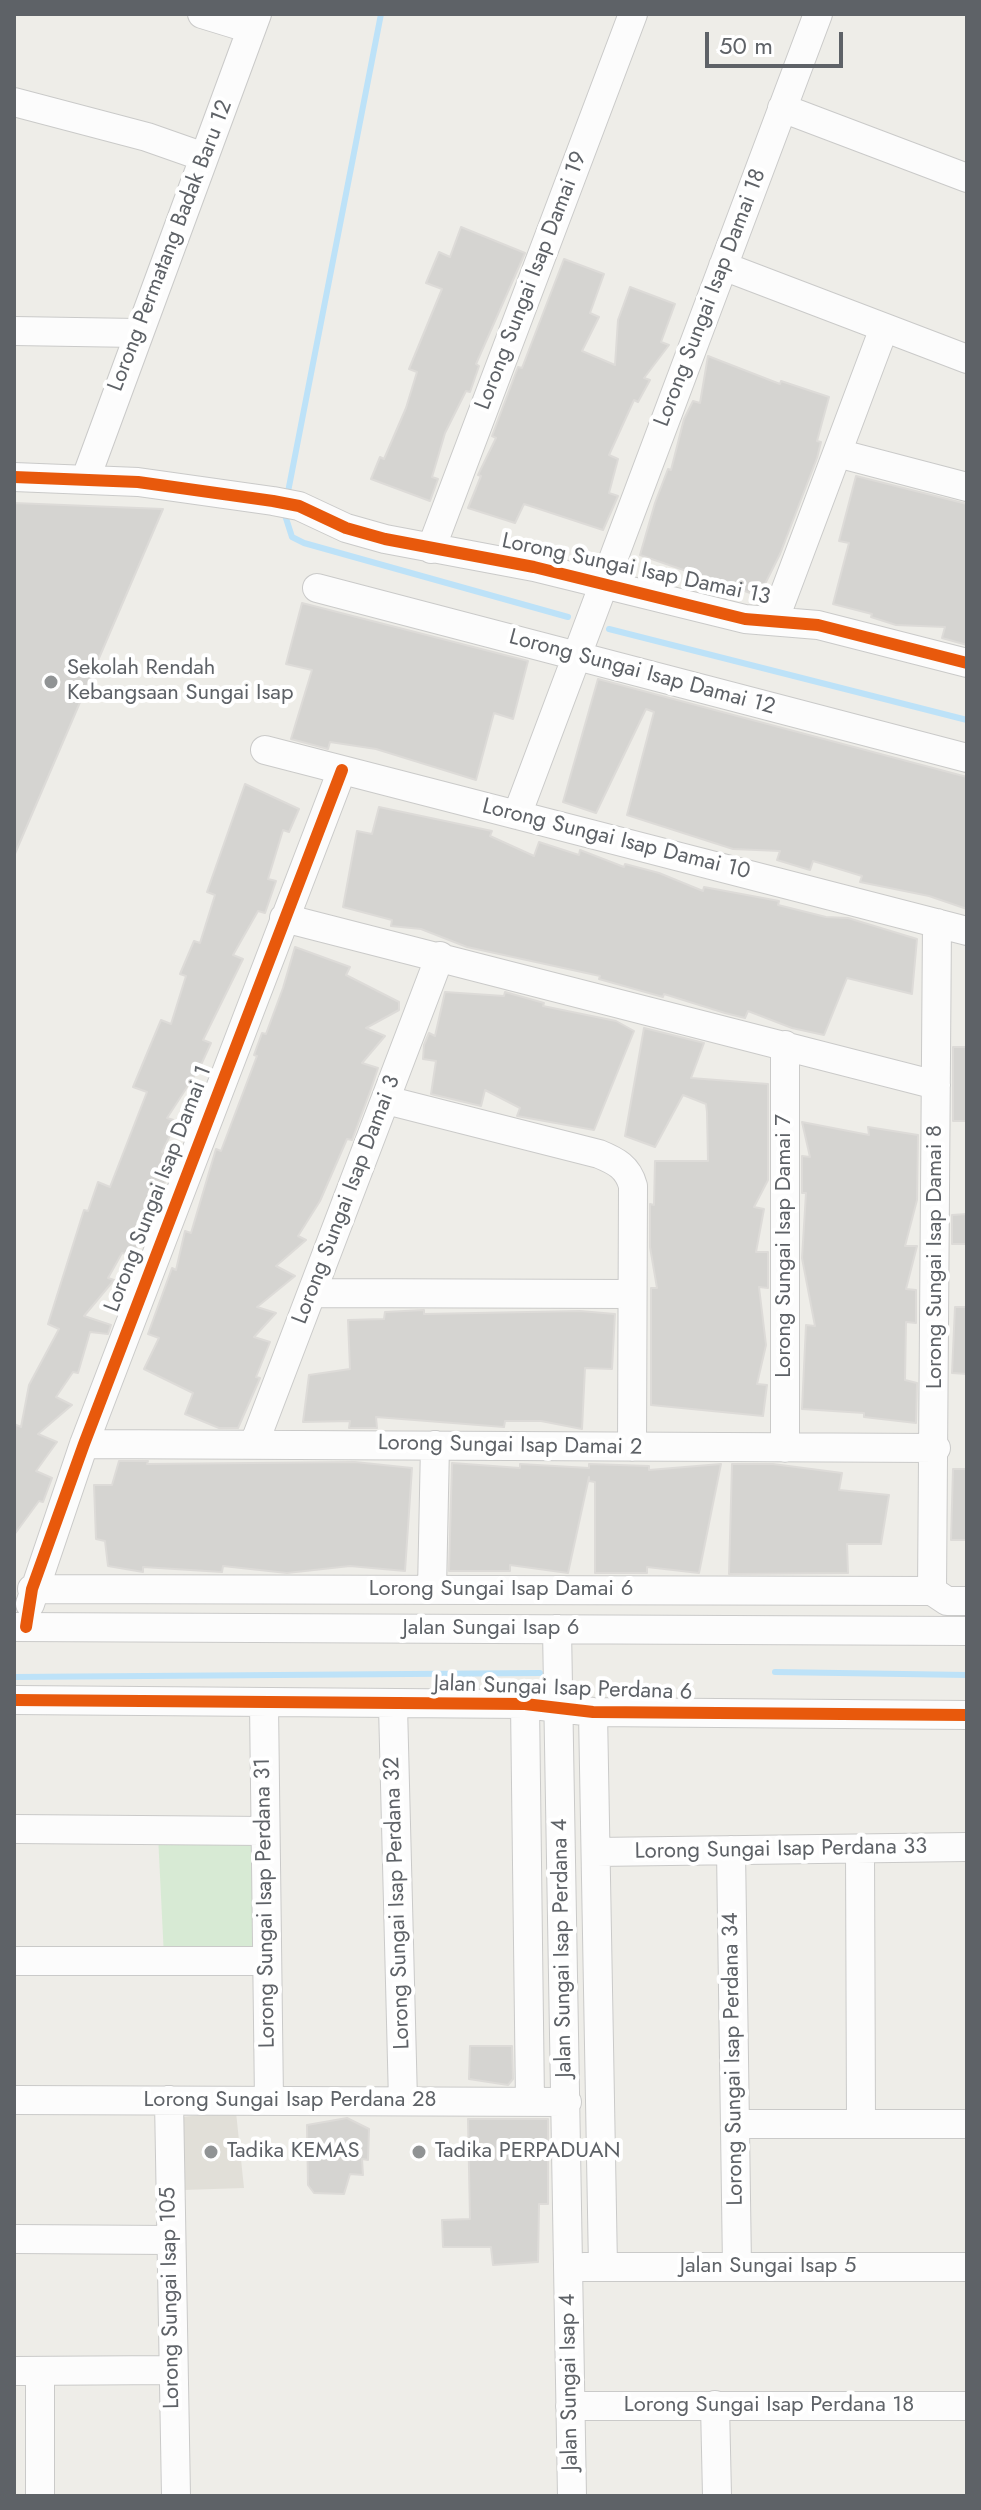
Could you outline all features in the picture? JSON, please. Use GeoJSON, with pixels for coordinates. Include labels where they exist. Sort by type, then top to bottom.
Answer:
{"type":"FeatureCollection","features":[{"type":"Feature","properties":{"kind":"street"},"geometry":{"type":"LineString","coordinates":[[202,14],[254,22]]}},
{"type":"Feature","properties":{"kind":"street","name":"Lorong Sungai Isap Damai 19"},"geometry":{"type":"LineString","coordinates":[[431,549],[633,14]]}},
{"type":"Feature","properties":{"kind":"street","name":"Lorong Sungai Isap Damai 18"},"geometry":{"type":"LineString","coordinates":[[517,815],[818,14]]}},
{"type":"Feature","properties":{"kind":"street","name":"Lorong Permatang Badak Baru 12"},"geometry":{"type":"LineString","coordinates":[[86,478],[254,22]]}},
{"type":"Feature","properties":{"kind":"street"},"geometry":{"type":"LineString","coordinates":[[14,102],[147,137],[204,157]]}},
{"type":"Feature","properties":{"kind":"street"},"geometry":{"type":"LineString","coordinates":[[782,108],[967,178]]}},
{"type":"Feature","properties":{"kind":"street"},"geometry":{"type":"LineString","coordinates":[[723,266],[967,359]]}},
{"type":"Feature","properties":{"kind":"street"},"geometry":{"type":"LineString","coordinates":[[774,621],[884,328]]}},
{"type":"Feature","properties":{"kind":"street"},"geometry":{"type":"LineString","coordinates":[[14,331],[137,333]]}},
{"type":"Feature","properties":{"kind":"street"},"geometry":{"type":"LineString","coordinates":[[837,453],[967,487]]}},
{"type":"Feature","properties":{"kind":"street","name":"Lorong Sungai Isap Damai 13"},"geometry":{"type":"LineString","coordinates":[[14,477],[86,478],[286,504],[346,528],[431,549],[603,583],[745,619],[818,625],[967,663]]}},
{"type":"Feature","properties":{"kind":"street","name":"Lorong Sungai Isap Damai 12"},"geometry":{"type":"LineString","coordinates":[[317,588],[967,758]]}},
{"type":"Feature","properties":{"kind":"street","name":"Lorong Sungai Isap Damai 10"},"geometry":{"type":"LineString","coordinates":[[265,750],[967,931]]}},
{"type":"Feature","properties":{"kind":"street","name":"Lorong Sungai Isap Damai 1"},"geometry":{"type":"LineString","coordinates":[[20,1627],[84,1444],[342,770]]}},
{"type":"Feature","properties":{"kind":"street"},"geometry":{"type":"LineString","coordinates":[[284,918],[936,1085]]}},
{"type":"Feature","properties":{"kind":"street","name":"Lorong Sungai Isap Damai 8"},"geometry":{"type":"LineString","coordinates":[[932,1591],[936,1448],[937,923]]}},
{"type":"Feature","properties":{"kind":"street","name":"Lorong Sungai Isap Damai 3"},"geometry":{"type":"LineString","coordinates":[[254,1444],[440,956]]}},
{"type":"Feature","properties":{"kind":"street","name":"Lorong Sungai Isap Damai 7"},"geometry":{"type":"LineString","coordinates":[[785,1045],[785,1448]]}},
{"type":"Feature","properties":{"kind":"street"},"geometry":{"type":"LineString","coordinates":[[386,1100],[599,1154],[622,1166],[633,1186],[632,1447]]}},
{"type":"Feature","properties":{"kind":"street"},"geometry":{"type":"LineString","coordinates":[[312,1293],[632,1294]]}},
{"type":"Feature","properties":{"kind":"street","name":"Lorong Sungai Isap Damai 2"},"geometry":{"type":"LineString","coordinates":[[84,1444],[936,1448]]}},
{"type":"Feature","properties":{"kind":"street"},"geometry":{"type":"LineString","coordinates":[[432,1590],[435,1445]]}},
{"type":"Feature","properties":{"kind":"street","name":"Lorong Sungai Isap Damai 6"},"geometry":{"type":"LineString","coordinates":[[32,1589],[932,1591],[947,1601],[967,1601]]}},
{"type":"Feature","properties":{"kind":"street","name":"Jalan Sungai Isap 6"},"geometry":{"type":"LineString","coordinates":[[20,1627],[967,1631]]}},
{"type":"Feature","properties":{"kind":"street","name":"Jalan Sungai Isap Perdana 4"},"geometry":{"type":"LineString","coordinates":[[557,1629],[568,2268]]}},
{"type":"Feature","properties":{"kind":"street","name":"Jalan Sungai Isap Perdana 6"},"geometry":{"type":"LineString","coordinates":[[14,1700],[264,1705],[525,1704],[593,1712],[967,1715]]}},
{"type":"Feature","properties":{"kind":"street"},"geometry":{"type":"LineString","coordinates":[[525,1704],[530,2102]]}},
{"type":"Feature","properties":{"kind":"street","name":"Lorong Sungai Isap Perdana 31"},"geometry":{"type":"LineString","coordinates":[[264,1705],[269,2101]]}},
{"type":"Feature","properties":{"kind":"street","name":"Lorong Sungai Isap Perdana 32"},"geometry":{"type":"LineString","coordinates":[[393,1706],[403,2101]]}},
{"type":"Feature","properties":{"kind":"street"},"geometry":{"type":"LineString","coordinates":[[593,1712],[603,2267]]}},
{"type":"Feature","properties":{"kind":"street"},"geometry":{"type":"LineString","coordinates":[[14,1829],[265,1831]]}},
{"type":"Feature","properties":{"kind":"street","name":"Lorong Sungai Isap Perdana 33"},"geometry":{"type":"LineString","coordinates":[[596,1852],[967,1847]]}},
{"type":"Feature","properties":{"kind":"street"},"geometry":{"type":"LineString","coordinates":[[860,1849],[861,2124]]}},
{"type":"Feature","properties":{"kind":"street","name":"Lorong Sungai Isap Perdana 34"},"geometry":{"type":"LineString","coordinates":[[731,1850],[737,2267]]}},
{"type":"Feature","properties":{"kind":"street"},"geometry":{"type":"LineString","coordinates":[[14,1961],[267,1961]]}},
{"type":"Feature","properties":{"kind":"street","name":"Lorong Sungai Isap Perdana 28"},"geometry":{"type":"LineString","coordinates":[[14,2100],[567,2102]]}},
{"type":"Feature","properties":{"kind":"street","name":"Lorong Sungai Isap 105"},"geometry":{"type":"LineString","coordinates":[[169,2100],[176,2496]]}},
{"type":"Feature","properties":{"kind":"street"},"geometry":{"type":"LineString","coordinates":[[735,2124],[967,2124]]}},
{"type":"Feature","properties":{"kind":"street"},"geometry":{"type":"LineString","coordinates":[[14,2239],[171,2240]]}},
{"type":"Feature","properties":{"kind":"street","name":"Jalan Sungai Isap 5"},"geometry":{"type":"LineString","coordinates":[[568,2268],[967,2267]]}},
{"type":"Feature","properties":{"kind":"street","name":"Jalan Sungai Isap 4"},"geometry":{"type":"LineString","coordinates":[[568,2268],[572,2496]]}},
{"type":"Feature","properties":{"kind":"street"},"geometry":{"type":"LineString","coordinates":[[40,2496],[27,2371],[173,2370]]}},
{"type":"Feature","properties":{"kind":"street"},"geometry":{"type":"LineString","coordinates":[[715,2405],[717,2496]]}},
{"type":"Feature","properties":{"kind":"street","name":"Lorong Sungai Isap Perdana 18"},"geometry":{"type":"LineString","coordinates":[[570,2406],[967,2406]]}},
{"type":"Feature","properties":{"kind":"shaded area","name":"Tadika KEMAS"},"geometry":{"type":"Polygon","coordinates":[[[236,2112],[244,2188],[183,2190],[181,2117],[236,2112]]]}},
{"type":"Feature","properties":{"kind":"green space"},"geometry":{"type":"Polygon","coordinates":[[[158,1835],[261,1837],[262,1956],[164,1957],[158,1835]]]}},
{"type":"Feature","properties":{"kind":"building"},"geometry":{"type":"Polygon","coordinates":[[[461,227],[525,253],[476,364],[479,366],[470,392],[466,391],[445,433],[432,477],[438,479],[430,501],[371,479],[380,457],[384,459],[406,408],[417,372],[409,369],[442,289],[426,283],[439,252],[450,257],[461,227]]]}},
{"type":"Feature","properties":{"kind":"building"},"geometry":{"type":"Polygon","coordinates":[[[564,259],[604,274],[590,313],[599,317],[582,351],[615,365],[618,320],[630,287],[675,304],[661,342],[669,345],[644,378],[650,380],[638,402],[634,400],[609,455],[618,459],[609,493],[618,496],[603,530],[524,504],[515,523],[468,508],[481,476],[478,475],[496,438],[492,436],[518,367],[522,368],[564,259]]]}},
{"type":"Feature","properties":{"kind":"building"},"geometry":{"type":"Polygon","coordinates":[[[708,356],[780,384],[781,381],[829,397],[817,441],[821,442],[817,458],[780,554],[759,596],[640,555],[655,503],[668,469],[671,470],[684,419],[693,401],[700,403],[708,356]]]}},
{"type":"Feature","properties":{"kind":"building"},"geometry":{"type":"Polygon","coordinates":[[[856,476],[967,504],[967,645],[942,638],[945,627],[896,625],[871,617],[872,614],[833,604],[849,543],[839,541],[856,476]]]}},
{"type":"Feature","properties":{"kind":"building","name":"Sekolah Rendah Kebangsaan Sungai Isap"},"geometry":{"type":"Polygon","coordinates":[[[14,503],[163,509],[14,856],[14,503]]]}},
{"type":"Feature","properties":{"kind":"building"},"geometry":{"type":"Polygon","coordinates":[[[302,603],[528,661],[513,719],[494,713],[476,780],[376,749],[330,742],[328,749],[291,739],[312,670],[286,664],[302,603]]]}},
{"type":"Feature","properties":{"kind":"building"},"geometry":{"type":"Polygon","coordinates":[[[598,679],[967,777],[967,909],[929,896],[860,882],[862,876],[813,861],[810,870],[777,860],[780,851],[733,849],[627,815],[654,712],[646,709],[596,813],[563,802],[598,679]]]}},
{"type":"Feature","properties":{"kind":"building"},"geometry":{"type":"Polygon","coordinates":[[[245,784],[299,809],[289,832],[283,830],[268,879],[276,881],[265,913],[258,911],[233,955],[243,959],[203,1040],[211,1043],[200,1067],[167,1118],[177,1121],[162,1152],[174,1157],[148,1228],[144,1227],[134,1256],[122,1253],[108,1278],[114,1280],[84,1316],[111,1325],[108,1334],[90,1332],[78,1373],[73,1372],[56,1397],[72,1405],[38,1434],[57,1442],[36,1471],[52,1478],[43,1502],[39,1501],[14,1535],[14,1424],[21,1427],[29,1385],[59,1329],[48,1324],[84,1210],[88,1211],[98,1182],[110,1187],[147,1092],[133,1087],[161,1020],[171,1024],[186,976],[180,974],[194,941],[200,943],[215,895],[207,892],[245,784]]]}},
{"type":"Feature","properties":{"kind":"building"},"geometry":{"type":"Polygon","coordinates":[[[379,807],[492,831],[490,836],[534,856],[539,842],[579,855],[580,850],[624,867],[625,864],[659,873],[703,891],[704,887],[779,901],[778,905],[826,917],[848,918],[917,939],[912,994],[847,978],[824,1035],[792,1028],[748,1011],[745,1018],[599,979],[600,976],[467,947],[421,929],[391,926],[392,920],[343,907],[357,831],[372,834],[379,807]]]}},
{"type":"Feature","properties":{"kind":"building"},"geometry":{"type":"Polygon","coordinates":[[[295,947],[350,967],[346,975],[399,1002],[399,1010],[366,1028],[385,1036],[362,1063],[378,1068],[371,1089],[352,1140],[347,1139],[320,1201],[298,1236],[306,1240],[276,1266],[295,1276],[257,1307],[276,1313],[254,1337],[270,1342],[256,1377],[260,1378],[238,1428],[219,1428],[185,1414],[193,1393],[144,1369],[159,1338],[148,1334],[172,1268],[176,1270],[185,1231],[191,1233],[216,1149],[221,1151],[257,1056],[254,1055],[262,1033],[266,1034],[283,988],[295,947]]]}},
{"type":"Feature","properties":{"kind":"building"},"geometry":{"type":"Polygon","coordinates":[[[445,992],[504,996],[505,992],[544,1003],[543,1006],[616,1021],[634,1031],[594,1130],[517,1116],[520,1108],[485,1090],[481,1106],[431,1094],[436,1061],[423,1059],[424,1045],[429,1033],[435,1036],[445,992]]]}},
{"type":"Feature","properties":{"kind":"building"},"geometry":{"type":"Polygon","coordinates":[[[644,1028],[704,1043],[691,1078],[768,1084],[768,1180],[754,1207],[764,1209],[756,1252],[768,1252],[768,1288],[759,1287],[766,1345],[757,1384],[767,1385],[763,1416],[651,1405],[651,1288],[657,1288],[650,1247],[650,1204],[654,1205],[655,1161],[708,1161],[706,1104],[683,1095],[655,1147],[625,1136],[644,1028]]]}},
{"type":"Feature","properties":{"kind":"building"},"geometry":{"type":"Polygon","coordinates":[[[953,1047],[967,1047],[967,1121],[953,1121],[953,1047]]]}},
{"type":"Feature","properties":{"kind":"building"},"geometry":{"type":"Polygon","coordinates":[[[802,1122],[869,1135],[868,1127],[918,1135],[917,1200],[905,1246],[917,1246],[906,1289],[916,1290],[916,1323],[906,1322],[905,1380],[917,1383],[916,1423],[864,1417],[864,1413],[802,1409],[806,1325],[815,1326],[802,1258],[806,1193],[802,1193],[802,1156],[810,1157],[802,1122]]]}},
{"type":"Feature","properties":{"kind":"building"},"geometry":{"type":"Polygon","coordinates":[[[967,1214],[967,1244],[952,1244],[952,1215],[967,1214]]]}},
{"type":"Feature","properties":{"kind":"building"},"geometry":{"type":"Polygon","coordinates":[[[955,1307],[967,1307],[967,1374],[952,1373],[955,1307]]]}},
{"type":"Feature","properties":{"kind":"building"},"geometry":{"type":"Polygon","coordinates":[[[424,1310],[424,1314],[580,1311],[615,1314],[612,1369],[585,1368],[582,1429],[541,1421],[505,1421],[504,1427],[376,1417],[377,1428],[349,1428],[350,1421],[303,1422],[309,1375],[350,1369],[348,1320],[384,1319],[385,1312],[424,1310]]]}},
{"type":"Feature","properties":{"kind":"building"},"geometry":{"type":"Polygon","coordinates":[[[119,1461],[148,1461],[147,1464],[355,1462],[412,1468],[405,1571],[350,1566],[287,1573],[223,1566],[222,1572],[143,1567],[143,1572],[108,1566],[105,1541],[96,1539],[94,1485],[112,1485],[119,1461]]]}},
{"type":"Feature","properties":{"kind":"building"},"geometry":{"type":"Polygon","coordinates":[[[452,1463],[520,1468],[520,1464],[589,1468],[589,1464],[649,1466],[649,1470],[721,1464],[699,1573],[647,1567],[647,1573],[595,1573],[595,1482],[589,1481],[589,1477],[568,1573],[510,1565],[510,1571],[449,1571],[452,1463]]]}},
{"type":"Feature","properties":{"kind":"building"},"geometry":{"type":"Polygon","coordinates":[[[732,1464],[773,1464],[842,1473],[839,1490],[889,1495],[881,1544],[847,1544],[848,1573],[729,1574],[732,1464]]]}},
{"type":"Feature","properties":{"kind":"building"},"geometry":{"type":"Polygon","coordinates":[[[953,1469],[967,1469],[967,1540],[951,1540],[953,1469]]]}},
{"type":"Feature","properties":{"kind":"building"},"geometry":{"type":"Polygon","coordinates":[[[470,2046],[512,2046],[513,2079],[508,2085],[469,2079],[470,2046]]]}},
{"type":"Feature","properties":{"kind":"building"},"geometry":{"type":"Polygon","coordinates":[[[347,2118],[369,2129],[368,2160],[362,2159],[363,2175],[350,2174],[344,2194],[314,2193],[308,2185],[307,2125],[347,2118]]]}},
{"type":"Feature","properties":{"kind":"building"},"geometry":{"type":"Polygon","coordinates":[[[468,2119],[548,2119],[548,2204],[539,2204],[538,2262],[493,2265],[491,2247],[443,2247],[442,2220],[470,2219],[468,2119]]]}},
{"type":"Feature","properties":{"kind":"waterway"},"geometry":{"type":"LineString","coordinates":[[287,497],[381,14]]}},
{"type":"Feature","properties":{"kind":"waterway"},"geometry":{"type":"LineString","coordinates":[[284,512],[292,537],[304,543],[568,617]]}},
{"type":"Feature","properties":{"kind":"waterway"},"geometry":{"type":"LineString","coordinates":[[609,629],[967,720]]}},
{"type":"Feature","properties":{"kind":"waterway"},"geometry":{"type":"LineString","coordinates":[[775,1672],[967,1675]]}},
{"type":"Feature","properties":{"kind":"waterway"},"geometry":{"type":"LineString","coordinates":[[14,1677],[540,1673]]}},
{"type":"Feature","properties":{"kind":"cycle path"},"geometry":{"type":"LineString","coordinates":[[14,477],[138,482],[299,506],[346,528],[385,539],[534,567],[745,619],[818,625],[967,663]]}},
{"type":"Feature","properties":{"kind":"cycle path"},"geometry":{"type":"LineString","coordinates":[[26,1627],[32,1589],[84,1444],[342,770]]}},
{"type":"Feature","properties":{"kind":"cycle path"},"geometry":{"type":"LineString","coordinates":[[14,1700],[525,1704],[593,1712],[967,1715]]}},
{"type":"Feature","properties":{"kind":"place","name":"Sekolah Rendah Kebangsaan Sungai Isap"},"geometry":{"type":"Point","coordinates":[51,682]}},
{"type":"Feature","properties":{"kind":"place","name":"Tadika KEMAS"},"geometry":{"type":"Point","coordinates":[211,2152]}},
{"type":"Feature","properties":{"kind":"place","name":"Tadika PERPADUAN"},"geometry":{"type":"Point","coordinates":[419,2152]}}]}
